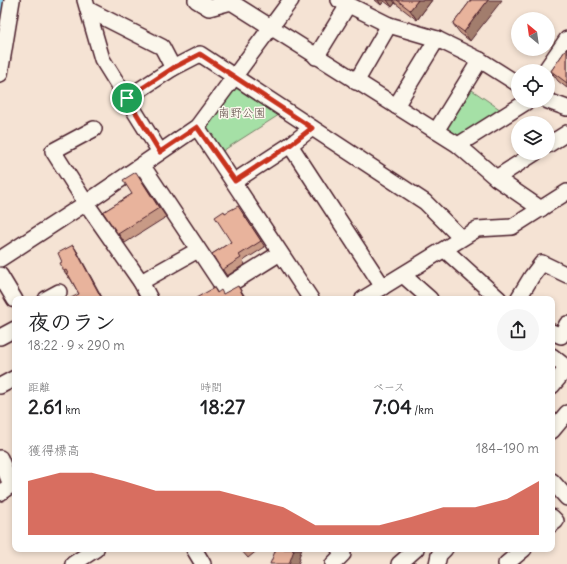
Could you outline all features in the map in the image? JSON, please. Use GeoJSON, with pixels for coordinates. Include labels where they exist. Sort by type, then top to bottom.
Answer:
{"type":"FeatureCollection","features":[{"type":"Feature","properties":{"kind":"street"},"geometry":{"type":"LineString","coordinates":[[196,0],[209,8],[231,2],[458,145],[496,178],[540,209]]}},
{"type":"Feature","properties":{"kind":"street"},"geometry":{"type":"LineString","coordinates":[[0,260],[197,127],[291,0]]}},
{"type":"Feature","properties":{"kind":"street"},"geometry":{"type":"LineString","coordinates":[[316,56],[344,3],[389,25],[437,39],[480,60],[511,80]]}},
{"type":"Feature","properties":{"kind":"street"},"geometry":{"type":"LineString","coordinates":[[0,74],[7,4]]}},
{"type":"Feature","properties":{"kind":"street"},"geometry":{"type":"LineString","coordinates":[[87,5],[162,47],[173,68]]}},
{"type":"Feature","properties":{"kind":"street"},"geometry":{"type":"LineString","coordinates":[[87,5],[102,59],[160,152]]}},
{"type":"Feature","properties":{"kind":"street"},"geometry":{"type":"LineString","coordinates":[[356,82],[389,25]]}},
{"type":"Feature","properties":{"kind":"street"},"geometry":{"type":"LineString","coordinates":[[396,106],[437,39]]}},
{"type":"Feature","properties":{"kind":"street"},"geometry":{"type":"LineString","coordinates":[[550,64],[567,39]]}},
{"type":"Feature","properties":{"kind":"street"},"geometry":{"type":"LineString","coordinates":[[127,98],[173,68],[200,54],[312,128],[429,196],[461,238]]}},
{"type":"Feature","properties":{"kind":"street"},"geometry":{"type":"LineString","coordinates":[[436,131],[480,60]]}},
{"type":"Feature","properties":{"kind":"street"},"geometry":{"type":"LineString","coordinates":[[555,104],[567,108]]}},
{"type":"Feature","properties":{"kind":"street"},"geometry":{"type":"LineString","coordinates":[[458,145],[517,108]]}},
{"type":"Feature","properties":{"kind":"street"},"geometry":{"type":"LineString","coordinates":[[197,127],[235,181],[309,296]]}},
{"type":"Feature","properties":{"kind":"street"},"geometry":{"type":"LineString","coordinates":[[235,181],[290,145],[312,128]]}},
{"type":"Feature","properties":{"kind":"street"},"geometry":{"type":"LineString","coordinates":[[94,129],[53,152],[86,203],[141,282],[148,296]]}},
{"type":"Feature","properties":{"kind":"street"},"geometry":{"type":"LineString","coordinates":[[555,141],[567,133]]}},
{"type":"Feature","properties":{"kind":"street"},"geometry":{"type":"LineString","coordinates":[[290,145],[383,287]]}},
{"type":"Feature","properties":{"kind":"street"},"geometry":{"type":"LineString","coordinates":[[496,178],[524,160]]}},
{"type":"Feature","properties":{"kind":"street"},"geometry":{"type":"LineString","coordinates":[[142,165],[224,288],[280,253]]}},
{"type":"Feature","properties":{"kind":"street"},"geometry":{"type":"LineString","coordinates":[[368,296],[477,229],[512,228],[567,192]]}},
{"type":"Feature","properties":{"kind":"street"},"geometry":{"type":"LineString","coordinates":[[141,282],[198,250]]}},
{"type":"Feature","properties":{"kind":"street"},"geometry":{"type":"LineString","coordinates":[[445,250],[496,296]]}},
{"type":"Feature","properties":{"kind":"street"},"geometry":{"type":"LineString","coordinates":[[520,296],[542,263],[567,275]]}},
{"type":"Feature","properties":{"kind":"street"},"geometry":{"type":"LineString","coordinates":[[0,275],[13,296]]}},
{"type":"Feature","properties":{"kind":"street"},"geometry":{"type":"LineString","coordinates":[[403,275],[427,296]]}},
{"type":"Feature","properties":{"kind":"street"},"geometry":{"type":"LineString","coordinates":[[52,296],[59,292]]}},
{"type":"Feature","properties":{"kind":"street"},"geometry":{"type":"LineString","coordinates":[[555,333],[561,336],[567,324]]}},
{"type":"Feature","properties":{"kind":"street"},"geometry":{"type":"LineString","coordinates":[[0,337],[12,331]]}},
{"type":"Feature","properties":{"kind":"street"},"geometry":{"type":"LineString","coordinates":[[555,358],[567,368],[555,382]]}},
{"type":"Feature","properties":{"kind":"street"},"geometry":{"type":"LineString","coordinates":[[0,386],[12,380]]}},
{"type":"Feature","properties":{"kind":"street"},"geometry":{"type":"LineString","coordinates":[[555,427],[567,413]]}},
{"type":"Feature","properties":{"kind":"street"},"geometry":{"type":"LineString","coordinates":[[0,458],[11,485],[0,493]]}},
{"type":"Feature","properties":{"kind":"street"},"geometry":{"type":"LineString","coordinates":[[555,484],[567,498]]}},
{"type":"Feature","properties":{"kind":"street"},"geometry":{"type":"LineString","coordinates":[[73,564],[91,552]]}},
{"type":"Feature","properties":{"kind":"street"},"geometry":{"type":"LineString","coordinates":[[196,552],[203,564]]}},
{"type":"Feature","properties":{"kind":"street"},"geometry":{"type":"LineString","coordinates":[[333,564],[343,554],[341,552]]}},
{"type":"Feature","properties":{"kind":"street"},"geometry":{"type":"LineString","coordinates":[[437,564],[438,556],[442,552]]}},
{"type":"Feature","properties":{"kind":"green space","name":"南野公園"},"geometry":{"type":"Polygon","coordinates":[[[235,86],[282,113],[221,152],[205,127],[235,86]]]}},
{"type":"Feature","properties":{"kind":"green space"},"geometry":{"type":"Polygon","coordinates":[[[472,90],[504,112],[461,140],[446,129],[472,90]]]}},
{"type":"Feature","properties":{"kind":"building"},"geometry":{"type":"Polygon","coordinates":[[[397,0],[418,0],[410,10],[397,0]]]}},
{"type":"Feature","properties":{"kind":"building"},"geometry":{"type":"Polygon","coordinates":[[[471,0],[488,0],[464,32],[453,24],[471,0]]]}},
{"type":"Feature","properties":{"kind":"building"},"geometry":{"type":"Polygon","coordinates":[[[567,48],[567,83],[555,74],[555,65],[567,48]]]}},
{"type":"Feature","properties":{"kind":"building"},"geometry":{"type":"Polygon","coordinates":[[[136,172],[159,208],[118,234],[103,212],[132,194],[123,180],[136,172]]]}},
{"type":"Feature","properties":{"kind":"building"},"geometry":{"type":"Polygon","coordinates":[[[238,206],[261,241],[239,255],[241,258],[222,270],[212,254],[231,242],[215,217],[224,211],[225,213],[238,206]]]}},
{"type":"Feature","properties":{"kind":"building"},"geometry":{"type":"Polygon","coordinates":[[[73,245],[100,296],[75,296],[79,294],[66,270],[64,271],[60,263],[62,262],[58,253],[73,245]]]}},
{"type":"Feature","properties":{"kind":"building"},"geometry":{"type":"Polygon","coordinates":[[[238,286],[243,296],[200,296],[214,288],[217,293],[221,290],[223,294],[238,286]]]}},
{"type":"Feature","properties":{"kind":"building"},"geometry":{"type":"Polygon","coordinates":[[[275,552],[293,552],[289,564],[270,564],[275,552]]]}},
{"type":"Feature","properties":{"kind":"waterway"},"geometry":{"type":"LineString","coordinates":[[0,7],[1,0]]}},
{"type":"Feature","properties":{"kind":"route"},"geometry":{"type":"LineString","coordinates":[[200,54],[312,128],[290,145],[235,181],[197,127],[160,152],[127,98],[173,68],[200,54]]}}]}
